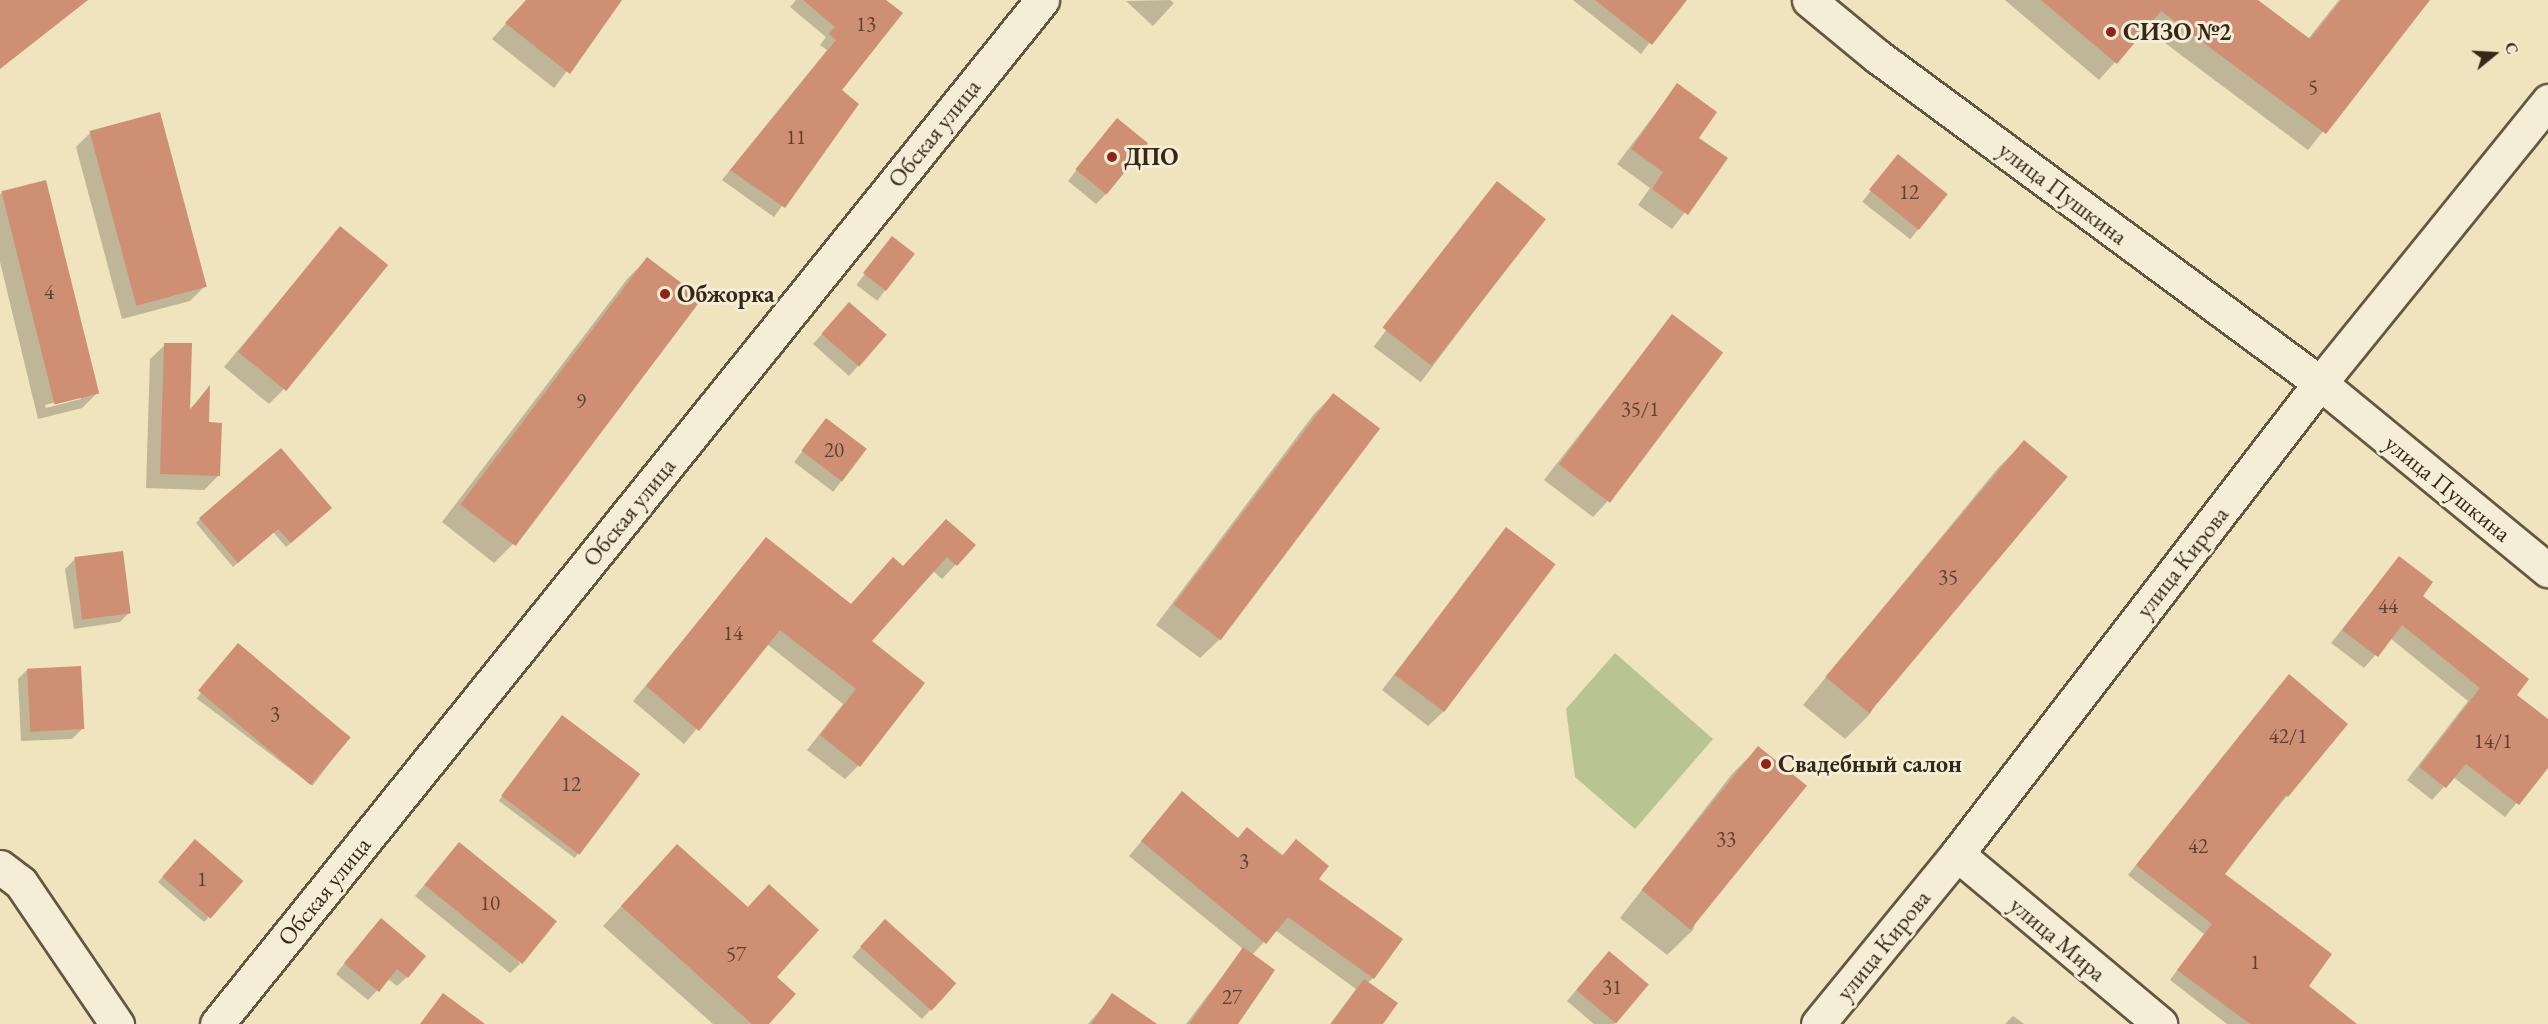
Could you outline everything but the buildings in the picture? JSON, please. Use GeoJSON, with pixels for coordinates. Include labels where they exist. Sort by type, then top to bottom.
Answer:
{"type":"FeatureCollection","features":[{"type":"Feature","properties":{"kind":"street","name":"Обская улица"},"geometry":{"type":"LineString","coordinates":[[217,1024],[1041,0]]}},
{"type":"Feature","properties":{"kind":"street","name":"улица Пушкина"},"geometry":{"type":"LineString","coordinates":[[1809,0],[1877,56],[2320,383],[2548,570]]}},
{"type":"Feature","properties":{"kind":"street","name":"улица Кирова"},"geometry":{"type":"LineString","coordinates":[[1818,1024],[1957,854],[2320,383],[2548,101]]}},
{"type":"Feature","properties":{"kind":"street","name":"улица Мира"},"geometry":{"type":"LineString","coordinates":[[1957,854],[2160,1024]]}},
{"type":"Feature","properties":{"kind":"street"},"geometry":{"type":"LineString","coordinates":[[0,867],[21,883],[117,1024]]}},
{"type":"Feature","properties":{"kind":"green space"},"geometry":{"type":"Polygon","coordinates":[[[1615,653],[1713,739],[1635,829],[1575,777],[1566,709],[1615,653]]]}},
{"type":"Feature","properties":{"kind":"place","name":"СИЗО №2"},"geometry":{"type":"Point","coordinates":[2111,32]}},
{"type":"Feature","properties":{"kind":"place","name":"ДПО"},"geometry":{"type":"Point","coordinates":[1112,157]}},
{"type":"Feature","properties":{"kind":"place","name":"Обжорка"},"geometry":{"type":"Point","coordinates":[665,294]}},
{"type":"Feature","properties":{"kind":"place","name":"Свадебный салон"},"geometry":{"type":"Point","coordinates":[1766,764]}}]}
